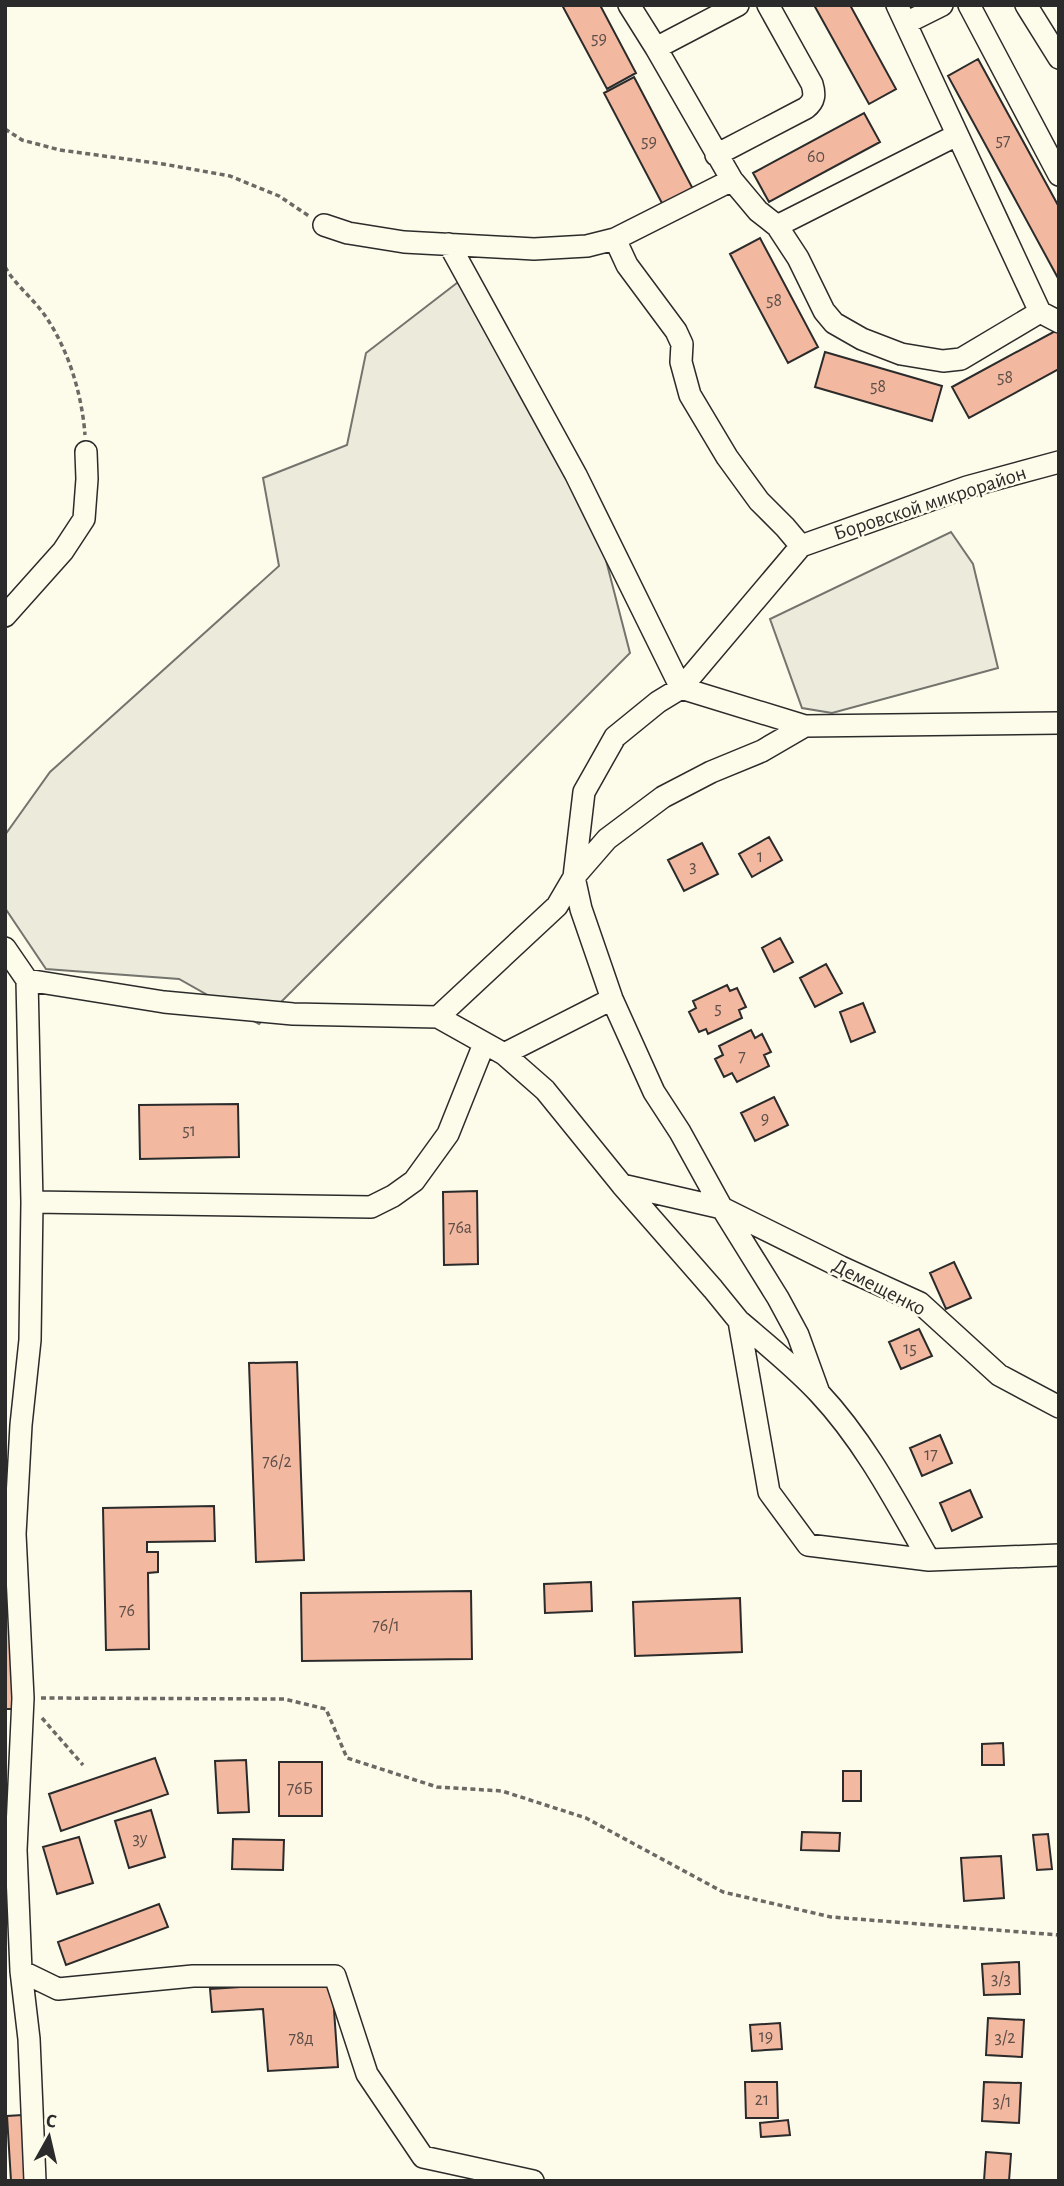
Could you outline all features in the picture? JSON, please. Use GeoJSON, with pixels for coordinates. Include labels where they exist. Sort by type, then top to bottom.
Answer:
{"type":"FeatureCollection","features":[{"type":"Feature","properties":{"kind":"street"},"geometry":{"type":"LineString","coordinates":[[629,5],[732,180],[758,211],[777,226],[798,258],[824,311],[834,323],[862,339],[901,355],[943,361],[961,359],[1049,317],[957,135],[902,14],[942,5]]}},
{"type":"Feature","properties":{"kind":"street"},"geometry":{"type":"LineString","coordinates":[[656,48],[738,5]]}},
{"type":"Feature","properties":{"kind":"street"},"geometry":{"type":"LineString","coordinates":[[716,155],[806,108],[814,97],[812,84],[768,5]]}},
{"type":"Feature","properties":{"kind":"street"},"geometry":{"type":"LineString","coordinates":[[969,5],[1059,175]]}},
{"type":"Feature","properties":{"kind":"street"},"geometry":{"type":"LineString","coordinates":[[1026,5],[1059,58]]}},
{"type":"Feature","properties":{"kind":"street"},"geometry":{"type":"LineString","coordinates":[[777,226],[957,135]]}},
{"type":"Feature","properties":{"kind":"street"},"geometry":{"type":"LineString","coordinates":[[324,225],[348,233],[404,242],[534,249],[587,246],[615,239],[732,180]]}},
{"type":"Feature","properties":{"kind":"street"},"geometry":{"type":"LineString","coordinates":[[615,239],[627,265],[676,331],[682,344],[681,362],[690,395],[727,457],[759,501],[801,546],[681,688],[657,702],[615,737],[584,792],[573,877],[581,909],[612,999],[654,1092],[778,1298],[798,1335],[819,1393]]}},
{"type":"Feature","properties":{"kind":"street"},"geometry":{"type":"LineString","coordinates":[[449,244],[576,475],[681,688],[805,726],[1059,723]]}},
{"type":"Feature","properties":{"kind":"street"},"geometry":{"type":"LineString","coordinates":[[5,616],[63,551],[84,519],[86,452]]}},
{"type":"Feature","properties":{"kind":"street","name":"Боровской микрорайон"},"geometry":{"type":"LineString","coordinates":[[801,546],[967,487],[1059,462]]}},
{"type":"Feature","properties":{"kind":"street"},"geometry":{"type":"LineString","coordinates":[[438,1017],[557,906],[573,877],[607,839],[663,797],[762,751],[805,726]]}},
{"type":"Feature","properties":{"kind":"street"},"geometry":{"type":"LineString","coordinates":[[5,948],[27,979],[32,1202],[30,1340],[21,1425],[15,1534],[23,1698],[16,1850],[20,1971],[29,2039],[35,2181]]}},
{"type":"Feature","properties":{"kind":"street"},"geometry":{"type":"LineString","coordinates":[[27,979],[164,1002],[293,1014],[438,1017],[504,1054],[545,1090],[622,1185],[739,1321],[819,1393],[882,1478],[929,1560]]}},
{"type":"Feature","properties":{"kind":"street"},"geometry":{"type":"LineString","coordinates":[[504,1054],[612,999]]}},
{"type":"Feature","properties":{"kind":"street"},"geometry":{"type":"LineString","coordinates":[[32,1202],[371,1207],[414,1181],[448,1134],[484,1044]]}},
{"type":"Feature","properties":{"kind":"street","name":"Демещенко"},"geometry":{"type":"LineString","coordinates":[[622,1185],[722,1208],[920,1303],[999,1375],[1059,1407]]}},
{"type":"Feature","properties":{"kind":"street"},"geometry":{"type":"LineString","coordinates":[[739,1321],[769,1492],[808,1545],[929,1560],[1059,1555]]}},
{"type":"Feature","properties":{"kind":"street"},"geometry":{"type":"LineString","coordinates":[[20,1971],[58,1989],[193,1976],[335,1976],[367,2074],[423,2157],[533,2181]]}},
{"type":"Feature","properties":{"kind":"path"},"geometry":{"type":"LineString","coordinates":[[5,129],[22,140],[60,150],[230,176],[279,196],[324,225]]}},
{"type":"Feature","properties":{"kind":"path"},"geometry":{"type":"LineString","coordinates":[[5,267],[13,281],[46,316],[63,348],[77,387],[86,452]]}},
{"type":"Feature","properties":{"kind":"path"},"geometry":{"type":"LineString","coordinates":[[23,1698],[83,1765]]}},
{"type":"Feature","properties":{"kind":"path"},"geometry":{"type":"LineString","coordinates":[[23,1698],[284,1699],[326,1709],[346,1758],[437,1787],[502,1791],[586,1818],[723,1892],[831,1917],[1059,1935]]}},
{"type":"Feature","properties":{"kind":"shaded area"},"geometry":{"type":"Polygon","coordinates":[[[466,276],[601,541],[630,653],[259,1024],[179,979],[46,969],[5,908],[5,835],[50,772],[279,566],[263,478],[347,445],[366,353],[466,276]]]}},
{"type":"Feature","properties":{"kind":"shaded area"},"geometry":{"type":"Polygon","coordinates":[[[951,532],[973,564],[998,668],[832,713],[802,708],[770,619],[951,532]]]}},
{"type":"Feature","properties":{"kind":"building"},"geometry":{"type":"Polygon","coordinates":[[[562,5],[600,5],[636,73],[607,89],[562,5]]]}},
{"type":"Feature","properties":{"kind":"building"},"geometry":{"type":"Polygon","coordinates":[[[814,5],[850,5],[896,89],[869,104],[814,5]]]}},
{"type":"Feature","properties":{"kind":"building"},"geometry":{"type":"Polygon","coordinates":[[[978,59],[1059,207],[1059,280],[948,76],[978,59]]]}},
{"type":"Feature","properties":{"kind":"building"},"geometry":{"type":"Polygon","coordinates":[[[634,77],[694,191],[664,207],[604,93],[634,77]]]}},
{"type":"Feature","properties":{"kind":"building"},"geometry":{"type":"Polygon","coordinates":[[[864,113],[880,142],[769,202],[753,173],[864,113]]]}},
{"type":"Feature","properties":{"kind":"building"},"geometry":{"type":"Polygon","coordinates":[[[760,238],[818,347],[788,363],[730,254],[760,238]]]}},
{"type":"Feature","properties":{"kind":"building"},"geometry":{"type":"Polygon","coordinates":[[[1059,329],[1059,369],[969,418],[952,387],[1059,329]]]}},
{"type":"Feature","properties":{"kind":"building"},"geometry":{"type":"Polygon","coordinates":[[[825,352],[942,386],[932,421],[815,387],[825,352]]]}},
{"type":"Feature","properties":{"kind":"building"},"geometry":{"type":"Polygon","coordinates":[[[769,837],[782,860],[752,877],[739,854],[769,837]]]}},
{"type":"Feature","properties":{"kind":"building"},"geometry":{"type":"Polygon","coordinates":[[[702,843],[718,874],[684,891],[668,860],[702,843]]]}},
{"type":"Feature","properties":{"kind":"building"},"geometry":{"type":"Polygon","coordinates":[[[780,938],[793,962],[774,972],[762,948],[780,938]]]}},
{"type":"Feature","properties":{"kind":"building"},"geometry":{"type":"Polygon","coordinates":[[[826,964],[842,993],[815,1007],[800,978],[826,964]]]}},
{"type":"Feature","properties":{"kind":"building"},"geometry":{"type":"Polygon","coordinates":[[[727,985],[730,991],[737,988],[746,1007],[739,1010],[742,1018],[708,1034],[706,1029],[699,1032],[689,1012],[696,1008],[693,1001],[727,985]]]}},
{"type":"Feature","properties":{"kind":"building"},"geometry":{"type":"Polygon","coordinates":[[[863,1003],[875,1032],[851,1042],[840,1012],[863,1003]]]}},
{"type":"Feature","properties":{"kind":"building"},"geometry":{"type":"Polygon","coordinates":[[[751,1030],[755,1038],[762,1034],[771,1052],[764,1055],[769,1066],[737,1082],[732,1073],[724,1077],[715,1059],[723,1055],[719,1046],[751,1030]]]}},
{"type":"Feature","properties":{"kind":"building"},"geometry":{"type":"Polygon","coordinates":[[[774,1097],[788,1125],[755,1141],[741,1113],[774,1097]]]}},
{"type":"Feature","properties":{"kind":"building"},"geometry":{"type":"Polygon","coordinates":[[[238,1104],[239,1157],[140,1159],[139,1105],[238,1104]]]}},
{"type":"Feature","properties":{"kind":"building"},"geometry":{"type":"Polygon","coordinates":[[[477,1191],[478,1264],[444,1265],[443,1192],[477,1191]]]}},
{"type":"Feature","properties":{"kind":"building"},"geometry":{"type":"Polygon","coordinates":[[[954,1262],[971,1298],[946,1309],[930,1273],[954,1262]]]}},
{"type":"Feature","properties":{"kind":"building"},"geometry":{"type":"Polygon","coordinates":[[[919,1329],[932,1356],[901,1369],[889,1342],[919,1329]]]}},
{"type":"Feature","properties":{"kind":"building"},"geometry":{"type":"Polygon","coordinates":[[[297,1362],[304,1560],[256,1562],[249,1363],[297,1362]]]}},
{"type":"Feature","properties":{"kind":"building"},"geometry":{"type":"Polygon","coordinates":[[[940,1435],[952,1463],[922,1476],[910,1448],[940,1435]]]}},
{"type":"Feature","properties":{"kind":"building"},"geometry":{"type":"Polygon","coordinates":[[[970,1490],[982,1517],[952,1531],[940,1503],[970,1490]]]}},
{"type":"Feature","properties":{"kind":"building"},"geometry":{"type":"Polygon","coordinates":[[[214,1506],[215,1541],[147,1542],[147,1552],[158,1552],[158,1572],[148,1573],[149,1649],[106,1650],[103,1508],[214,1506]]]}},
{"type":"Feature","properties":{"kind":"building"},"geometry":{"type":"Polygon","coordinates":[[[591,1582],[592,1611],[545,1613],[544,1584],[591,1582]]]}},
{"type":"Feature","properties":{"kind":"building"},"geometry":{"type":"Polygon","coordinates":[[[5,1587],[8,1587],[13,1709],[5,1709],[5,1587]]]}},
{"type":"Feature","properties":{"kind":"building"},"geometry":{"type":"Polygon","coordinates":[[[471,1591],[472,1659],[302,1661],[301,1593],[471,1591]]]}},
{"type":"Feature","properties":{"kind":"building"},"geometry":{"type":"Polygon","coordinates":[[[740,1598],[742,1652],[635,1656],[633,1602],[740,1598]]]}},
{"type":"Feature","properties":{"kind":"building"},"geometry":{"type":"Polygon","coordinates":[[[1003,1743],[1004,1765],[982,1765],[982,1744],[1003,1743]]]}},
{"type":"Feature","properties":{"kind":"building"},"geometry":{"type":"Polygon","coordinates":[[[155,1758],[168,1794],[61,1831],[49,1794],[155,1758]]]}},
{"type":"Feature","properties":{"kind":"building"},"geometry":{"type":"Polygon","coordinates":[[[246,1760],[249,1812],[218,1813],[215,1761],[246,1760]]]}},
{"type":"Feature","properties":{"kind":"building"},"geometry":{"type":"Polygon","coordinates":[[[279,1762],[322,1762],[322,1816],[279,1816],[279,1762]]]}},
{"type":"Feature","properties":{"kind":"building"},"geometry":{"type":"Polygon","coordinates":[[[843,1771],[861,1771],[861,1801],[843,1801],[843,1771]]]}},
{"type":"Feature","properties":{"kind":"building"},"geometry":{"type":"Polygon","coordinates":[[[151,1810],[165,1857],[129,1868],[115,1821],[151,1810]]]}},
{"type":"Feature","properties":{"kind":"building"},"geometry":{"type":"Polygon","coordinates":[[[802,1832],[840,1833],[839,1851],[801,1850],[802,1832]]]}},
{"type":"Feature","properties":{"kind":"building"},"geometry":{"type":"Polygon","coordinates":[[[1048,1834],[1052,1869],[1037,1870],[1033,1835],[1048,1834]]]}},
{"type":"Feature","properties":{"kind":"building"},"geometry":{"type":"Polygon","coordinates":[[[79,1837],[93,1883],[57,1894],[43,1847],[79,1837]]]}},
{"type":"Feature","properties":{"kind":"building"},"geometry":{"type":"Polygon","coordinates":[[[233,1839],[284,1840],[283,1870],[232,1869],[233,1839]]]}},
{"type":"Feature","properties":{"kind":"building"},"geometry":{"type":"Polygon","coordinates":[[[1001,1856],[1004,1898],[964,1901],[961,1858],[1001,1856]]]}},
{"type":"Feature","properties":{"kind":"building"},"geometry":{"type":"Polygon","coordinates":[[[159,1904],[168,1927],[66,1965],[58,1942],[159,1904]]]}},
{"type":"Feature","properties":{"kind":"building"},"geometry":{"type":"Polygon","coordinates":[[[1019,1962],[1020,1994],[984,1995],[982,1964],[1019,1962]]]}},
{"type":"Feature","properties":{"kind":"building"},"geometry":{"type":"Polygon","coordinates":[[[332,1981],[338,2067],[268,2071],[263,2009],[212,2012],[210,1989],[332,1981]]]}},
{"type":"Feature","properties":{"kind":"building"},"geometry":{"type":"Polygon","coordinates":[[[988,2018],[1024,2020],[1022,2057],[986,2055],[988,2018]]]}},
{"type":"Feature","properties":{"kind":"building"},"geometry":{"type":"Polygon","coordinates":[[[780,2023],[782,2049],[752,2051],[750,2025],[780,2023]]]}},
{"type":"Feature","properties":{"kind":"building"},"geometry":{"type":"Polygon","coordinates":[[[745,2082],[777,2082],[778,2118],[746,2118],[745,2082]]]}},
{"type":"Feature","properties":{"kind":"building"},"geometry":{"type":"Polygon","coordinates":[[[984,2082],[1021,2083],[1019,2123],[982,2121],[984,2082]]]}},
{"type":"Feature","properties":{"kind":"building"},"geometry":{"type":"Polygon","coordinates":[[[22,2115],[26,2181],[11,2181],[7,2116],[22,2115]]]}},
{"type":"Feature","properties":{"kind":"building"},"geometry":{"type":"Polygon","coordinates":[[[788,2120],[790,2135],[761,2137],[760,2123],[788,2120]]]}},
{"type":"Feature","properties":{"kind":"building"},"geometry":{"type":"Polygon","coordinates":[[[986,2152],[1011,2154],[1009,2181],[984,2181],[986,2152]]]}}]}
